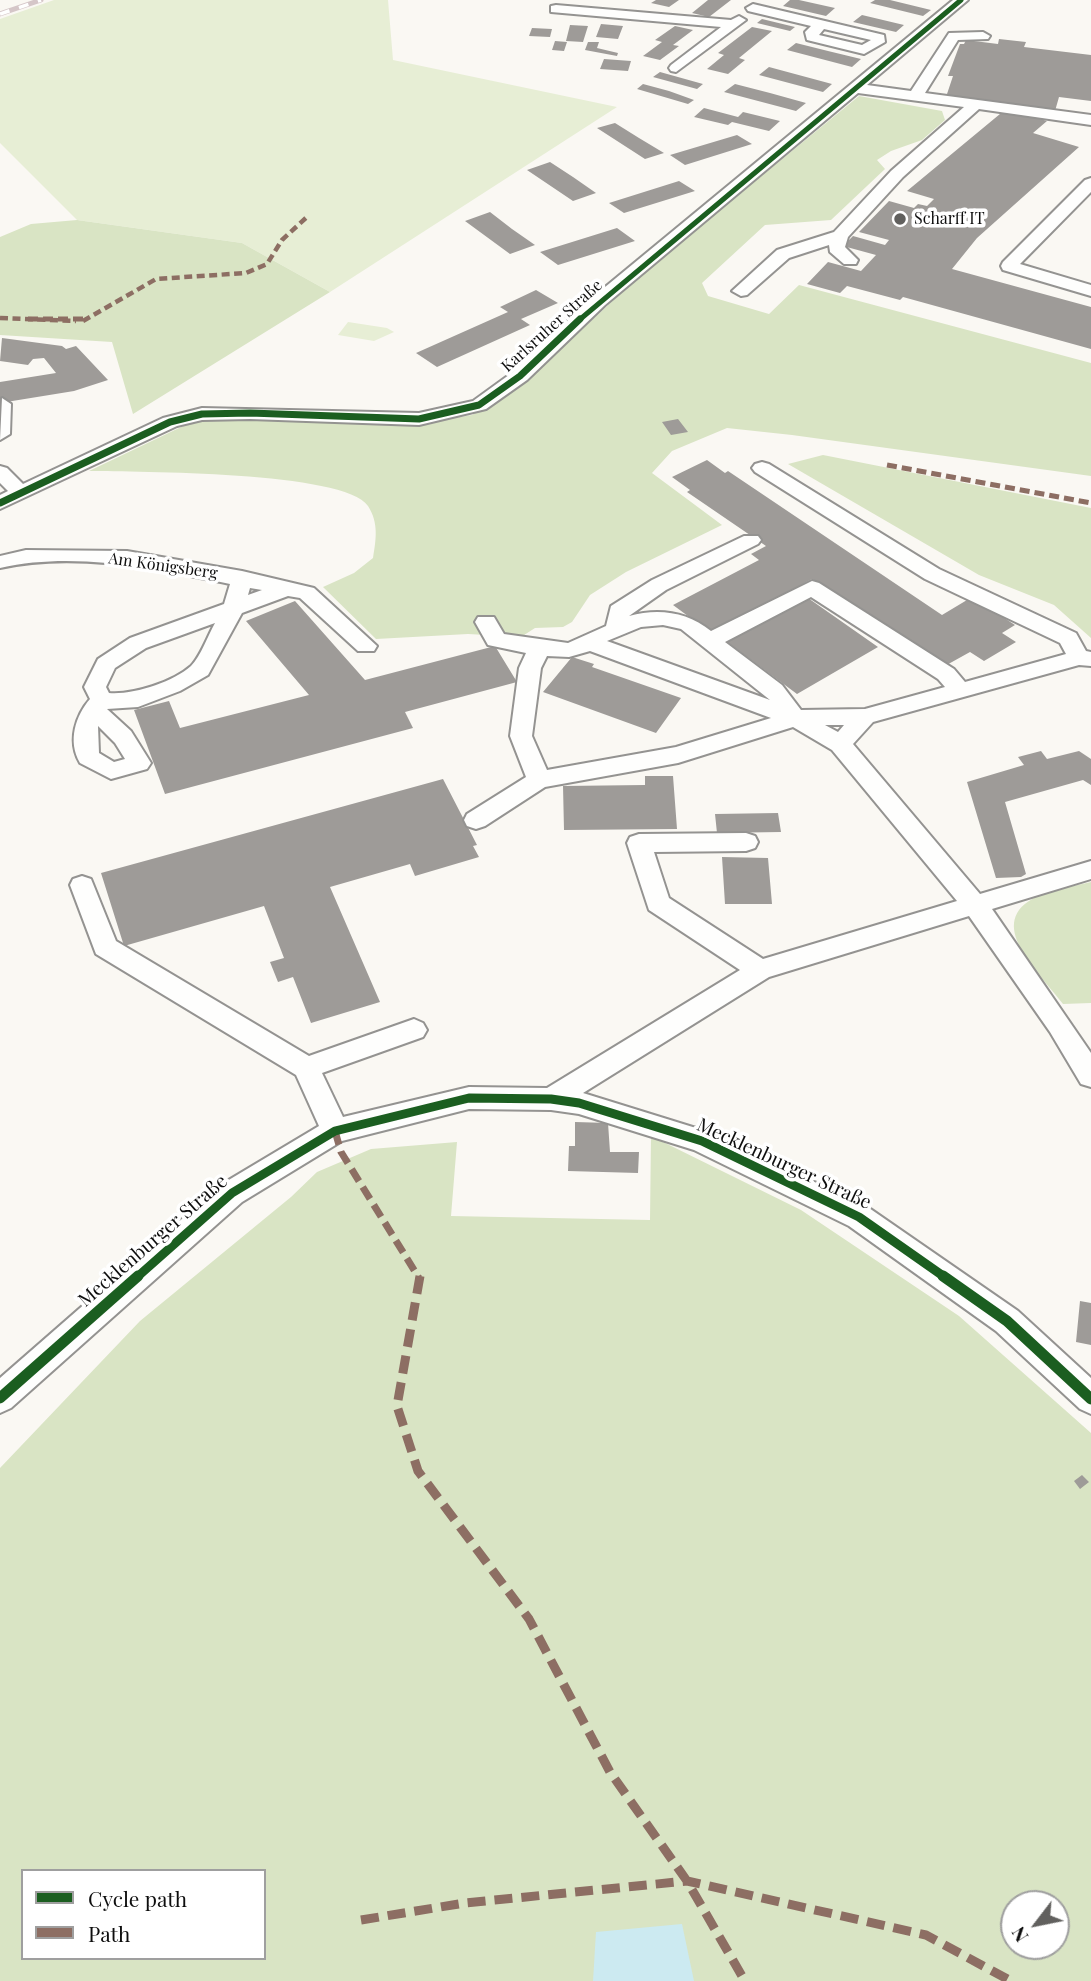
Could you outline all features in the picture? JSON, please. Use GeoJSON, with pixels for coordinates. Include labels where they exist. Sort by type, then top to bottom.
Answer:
{"type":"FeatureCollection","features":[{"type":"Feature","properties":{"kind":"street","name":"Karlsruher Straße"},"geometry":{"type":"LineString","coordinates":[[0,503],[170,422],[202,414],[250,413],[419,419],[479,405],[520,376],[599,300],[961,0]]}},
{"type":"Feature","properties":{"kind":"street"},"geometry":{"type":"LineString","coordinates":[[676,68],[757,4],[822,24]]}},
{"type":"Feature","properties":{"kind":"street"},"geometry":{"type":"LineString","coordinates":[[556,9],[734,24]]}},
{"type":"Feature","properties":{"kind":"street"},"geometry":{"type":"LineString","coordinates":[[915,97],[954,36],[983,36]]}},
{"type":"Feature","properties":{"kind":"street"},"geometry":{"type":"LineString","coordinates":[[854,88],[1091,120]]}},
{"type":"Feature","properties":{"kind":"street"},"geometry":{"type":"LineString","coordinates":[[850,260],[836,248],[840,236],[897,174],[975,105]]}},
{"type":"Feature","properties":{"kind":"street"},"geometry":{"type":"LineString","coordinates":[[1091,183],[1009,266],[1091,291]]}},
{"type":"Feature","properties":{"kind":"street"},"geometry":{"type":"LineString","coordinates":[[741,291],[783,254],[840,236]]}},
{"type":"Feature","properties":{"kind":"street"},"geometry":{"type":"LineString","coordinates":[[0,434],[2,404]]}},
{"type":"Feature","properties":{"kind":"street"},"geometry":{"type":"LineString","coordinates":[[476,820],[539,780],[678,755],[795,718],[865,717],[1085,658],[1068,638],[932,573],[762,468]]}},
{"type":"Feature","properties":{"kind":"street"},"geometry":{"type":"LineString","coordinates":[[0,471],[21,492]]}},
{"type":"Feature","properties":{"kind":"street"},"geometry":{"type":"LineString","coordinates":[[616,629],[619,611],[659,585],[751,540]]}},
{"type":"Feature","properties":{"kind":"street","name":"Am Königsberg"},"geometry":{"type":"LineString","coordinates":[[0,562],[26,556],[127,557],[242,578],[307,593],[366,646]]}},
{"type":"Feature","properties":{"kind":"street","name":"Am Königsberg"},"geometry":{"type":"LineString","coordinates":[[242,578],[233,607],[200,670],[172,686],[130,702],[97,704],[95,687],[106,664],[138,643],[233,607],[286,589]]}},
{"type":"Feature","properties":{"kind":"street"},"geometry":{"type":"LineString","coordinates":[[709,640],[812,587],[946,674],[961,691]]}},
{"type":"Feature","properties":{"kind":"street"},"geometry":{"type":"LineString","coordinates":[[486,622],[496,640],[569,650],[591,643],[637,621],[663,618],[688,624],[774,690],[795,718]]}},
{"type":"Feature","properties":{"kind":"street"},"geometry":{"type":"LineString","coordinates":[[591,643],[795,718],[840,744],[975,905],[1059,1025],[1091,1076]]}},
{"type":"Feature","properties":{"kind":"street"},"geometry":{"type":"LineString","coordinates":[[539,648],[530,668],[521,736],[539,780]]}},
{"type":"Feature","properties":{"kind":"street"},"geometry":{"type":"LineString","coordinates":[[840,744],[865,717]]}},
{"type":"Feature","properties":{"kind":"street"},"geometry":{"type":"LineString","coordinates":[[746,842],[639,843],[658,904],[760,970]]}},
{"type":"Feature","properties":{"kind":"street"},"geometry":{"type":"LineString","coordinates":[[551,1098],[760,970],[1091,870]]}},
{"type":"Feature","properties":{"kind":"street"},"geometry":{"type":"LineString","coordinates":[[82,885],[105,947],[306,1068],[335,1132]]}},
{"type":"Feature","properties":{"kind":"street"},"geometry":{"type":"LineString","coordinates":[[306,1068],[414,1030]]}},
{"type":"Feature","properties":{"kind":"street","name":"Mecklenburger Straße"},"geometry":{"type":"LineString","coordinates":[[0,1398],[232,1193],[335,1132],[469,1098],[551,1098],[579,1103],[702,1142],[859,1217],[1007,1321],[1091,1399]]}},
{"type":"Feature","properties":{"kind":"green space"},"geometry":{"type":"Polygon","coordinates":[[[54,0],[388,0],[393,60],[617,107],[330,292],[242,243],[77,220],[0,143],[0,19],[54,0]]]}},
{"type":"Feature","properties":{"kind":"green space"},"geometry":{"type":"Polygon","coordinates":[[[859,96],[942,111],[945,120],[922,140],[891,151],[877,160],[885,169],[831,220],[765,225],[702,283],[708,296],[769,314],[799,285],[1091,363],[1091,476],[727,428],[672,451],[652,473],[722,525],[626,572],[590,595],[572,622],[563,627],[535,628],[521,637],[468,634],[376,639],[323,587],[354,573],[373,558],[376,538],[374,519],[368,506],[351,494],[321,486],[238,476],[89,471],[202,417],[415,424],[472,415],[527,381],[637,278],[859,96]]]}},
{"type":"Feature","properties":{"kind":"green space"},"geometry":{"type":"Polygon","coordinates":[[[77,220],[242,243],[330,292],[133,414],[112,342],[0,335],[0,237],[31,224],[77,220]]]}},
{"type":"Feature","properties":{"kind":"green space"},"geometry":{"type":"Polygon","coordinates":[[[348,322],[387,328],[394,332],[374,341],[338,335],[348,322]]]}},
{"type":"Feature","properties":{"kind":"green space"},"geometry":{"type":"Polygon","coordinates":[[[823,455],[1091,508],[1091,638],[1054,605],[979,575],[788,464],[823,455]]]}},
{"type":"Feature","properties":{"kind":"green space"},"geometry":{"type":"Polygon","coordinates":[[[1091,882],[1091,1003],[1063,1004],[1021,948],[1015,933],[1015,919],[1022,907],[1038,896],[1091,882]]]}},
{"type":"Feature","properties":{"kind":"green space"},"geometry":{"type":"Polygon","coordinates":[[[651,1136],[801,1210],[959,1316],[1091,1433],[1091,1981],[0,1981],[0,1468],[140,1321],[291,1197],[317,1172],[371,1149],[457,1142],[451,1216],[650,1220],[651,1136]]]}},
{"type":"Feature","properties":{"kind":"water"},"geometry":{"type":"Polygon","coordinates":[[[682,1924],[694,1981],[593,1981],[596,1932],[682,1924]]]}},
{"type":"Feature","properties":{"kind":"building"},"geometry":{"type":"Polygon","coordinates":[[[656,0],[679,0],[669,7],[651,3],[656,0]]]}},
{"type":"Feature","properties":{"kind":"building"},"geometry":{"type":"Polygon","coordinates":[[[708,0],[731,0],[709,17],[692,13],[708,0]]]}},
{"type":"Feature","properties":{"kind":"building"},"geometry":{"type":"Polygon","coordinates":[[[790,0],[835,8],[826,16],[783,6],[790,0]]]}},
{"type":"Feature","properties":{"kind":"building"},"geometry":{"type":"Polygon","coordinates":[[[875,0],[890,0],[931,10],[923,16],[870,3],[875,0]]]}},
{"type":"Feature","properties":{"kind":"building"},"geometry":{"type":"Polygon","coordinates":[[[862,15],[904,25],[896,32],[853,22],[862,15]]]}},
{"type":"Feature","properties":{"kind":"building"},"geometry":{"type":"Polygon","coordinates":[[[762,19],[795,27],[790,31],[757,23],[762,19]]]}},
{"type":"Feature","properties":{"kind":"building"},"geometry":{"type":"Polygon","coordinates":[[[601,24],[623,26],[618,39],[596,37],[601,24]]]}},
{"type":"Feature","properties":{"kind":"building"},"geometry":{"type":"Polygon","coordinates":[[[570,25],[588,26],[583,42],[566,41],[570,25]]]}},
{"type":"Feature","properties":{"kind":"building"},"geometry":{"type":"Polygon","coordinates":[[[675,26],[693,30],[673,45],[679,46],[660,60],[643,56],[662,42],[655,40],[675,26]]]}},
{"type":"Feature","properties":{"kind":"building"},"geometry":{"type":"Polygon","coordinates":[[[752,27],[772,31],[739,58],[745,60],[728,74],[707,69],[724,55],[718,53],[752,27]]]}},
{"type":"Feature","properties":{"kind":"building"},"geometry":{"type":"Polygon","coordinates":[[[532,28],[552,29],[550,37],[529,36],[532,28]]]}},
{"type":"Feature","properties":{"kind":"building"},"geometry":{"type":"Polygon","coordinates":[[[999,39],[1026,42],[1024,47],[1091,55],[1091,101],[1059,97],[1055,111],[946,97],[953,76],[948,76],[960,44],[964,44],[966,40],[998,44],[999,39]]]}},
{"type":"Feature","properties":{"kind":"building"},"geometry":{"type":"Polygon","coordinates":[[[555,41],[567,42],[564,51],[552,50],[555,41]]]}},
{"type":"Feature","properties":{"kind":"building"},"geometry":{"type":"Polygon","coordinates":[[[588,42],[599,42],[597,48],[618,53],[617,56],[585,50],[588,42]]]}},
{"type":"Feature","properties":{"kind":"building"},"geometry":{"type":"Polygon","coordinates":[[[796,43],[861,59],[852,67],[787,50],[796,43]]]}},
{"type":"Feature","properties":{"kind":"building"},"geometry":{"type":"Polygon","coordinates":[[[604,59],[631,61],[628,71],[600,69],[604,59]]]}},
{"type":"Feature","properties":{"kind":"building"},"geometry":{"type":"Polygon","coordinates":[[[769,67],[832,84],[823,92],[759,75],[769,67]]]}},
{"type":"Feature","properties":{"kind":"building"},"geometry":{"type":"Polygon","coordinates":[[[660,72],[703,84],[697,89],[653,77],[660,72]]]}},
{"type":"Feature","properties":{"kind":"building"},"geometry":{"type":"Polygon","coordinates":[[[643,84],[694,100],[688,104],[637,89],[643,84]]]}},
{"type":"Feature","properties":{"kind":"building"},"geometry":{"type":"Polygon","coordinates":[[[735,84],[806,103],[796,111],[724,92],[735,84]]]}},
{"type":"Feature","properties":{"kind":"building"},"geometry":{"type":"Polygon","coordinates":[[[704,108],[738,117],[743,112],[780,121],[769,131],[694,117],[704,108]]]}},
{"type":"Feature","properties":{"kind":"building"},"geometry":{"type":"Polygon","coordinates":[[[1006,109],[1047,121],[1033,133],[1079,147],[977,238],[952,269],[1091,307],[1091,349],[903,297],[900,300],[847,286],[840,293],[807,284],[828,262],[861,271],[876,255],[843,246],[853,236],[885,245],[889,240],[859,232],[889,201],[914,208],[918,204],[927,206],[934,199],[907,191],[1006,109]]]}},
{"type":"Feature","properties":{"kind":"building"},"geometry":{"type":"Polygon","coordinates":[[[615,123],[664,153],[645,159],[597,128],[615,123]]]}},
{"type":"Feature","properties":{"kind":"building"},"geometry":{"type":"Polygon","coordinates":[[[737,135],[752,144],[685,165],[670,155],[737,135]]]}},
{"type":"Feature","properties":{"kind":"building"},"geometry":{"type":"Polygon","coordinates":[[[550,162],[596,193],[573,201],[527,170],[550,162]]]}},
{"type":"Feature","properties":{"kind":"building"},"geometry":{"type":"Polygon","coordinates":[[[679,181],[695,191],[624,213],[609,203],[679,181]]]}},
{"type":"Feature","properties":{"kind":"building"},"geometry":{"type":"Polygon","coordinates":[[[490,212],[535,245],[510,254],[465,221],[490,212]]]}},
{"type":"Feature","properties":{"kind":"building"},"geometry":{"type":"Polygon","coordinates":[[[617,228],[635,241],[558,265],[540,252],[617,228]]]}},
{"type":"Feature","properties":{"kind":"building"},"geometry":{"type":"Polygon","coordinates":[[[536,290],[558,303],[521,319],[530,325],[437,367],[416,353],[508,312],[500,307],[536,290]]]}},
{"type":"Feature","properties":{"kind":"building"},"geometry":{"type":"Polygon","coordinates":[[[2,338],[62,346],[66,349],[76,346],[108,380],[74,391],[0,403],[0,382],[56,373],[44,358],[33,359],[28,365],[0,361],[2,338]]]}},
{"type":"Feature","properties":{"kind":"building"},"geometry":{"type":"Polygon","coordinates":[[[678,419],[688,432],[671,435],[662,422],[678,419]]]}},
{"type":"Feature","properties":{"kind":"building"},"geometry":{"type":"Polygon","coordinates":[[[707,460],[725,473],[728,471],[942,615],[972,597],[1015,625],[1002,633],[1016,642],[984,661],[970,652],[943,667],[812,579],[711,633],[673,605],[759,560],[751,554],[766,546],[687,492],[690,490],[672,477],[707,460]]]}},
{"type":"Feature","properties":{"kind":"building"},"geometry":{"type":"Polygon","coordinates":[[[808,598],[878,647],[797,694],[727,642],[808,598]]]}},
{"type":"Feature","properties":{"kind":"building"},"geometry":{"type":"Polygon","coordinates":[[[295,601],[365,680],[495,646],[517,682],[405,712],[413,728],[165,794],[134,710],[169,701],[180,728],[309,695],[246,621],[295,601]]]}},
{"type":"Feature","properties":{"kind":"building"},"geometry":{"type":"Polygon","coordinates":[[[572,657],[594,664],[592,667],[681,698],[656,733],[543,692],[572,657]]]}},
{"type":"Feature","properties":{"kind":"building"},"geometry":{"type":"Polygon","coordinates":[[[1041,751],[1047,759],[1079,751],[1091,759],[1091,785],[1083,780],[1005,802],[1026,874],[1021,877],[996,878],[967,782],[1024,765],[1018,757],[1041,751]]]}},
{"type":"Feature","properties":{"kind":"building"},"geometry":{"type":"Polygon","coordinates":[[[645,776],[673,776],[677,829],[564,830],[563,786],[645,785],[645,776]]]}},
{"type":"Feature","properties":{"kind":"building"},"geometry":{"type":"Polygon","coordinates":[[[443,779],[477,845],[473,846],[479,857],[415,876],[410,864],[330,887],[380,1002],[311,1023],[293,977],[278,982],[270,962],[284,958],[264,906],[124,946],[101,873],[443,779]]]}},
{"type":"Feature","properties":{"kind":"building"},"geometry":{"type":"Polygon","coordinates":[[[778,813],[781,832],[717,833],[715,814],[778,813]]]}},
{"type":"Feature","properties":{"kind":"building"},"geometry":{"type":"Polygon","coordinates":[[[722,857],[768,858],[772,904],[725,904],[722,857]]]}},
{"type":"Feature","properties":{"kind":"building"},"geometry":{"type":"Polygon","coordinates":[[[575,1122],[608,1123],[610,1152],[639,1152],[638,1173],[568,1171],[569,1146],[575,1146],[575,1122]]]}},
{"type":"Feature","properties":{"kind":"building"},"geometry":{"type":"Polygon","coordinates":[[[1080,1301],[1091,1303],[1091,1345],[1076,1342],[1080,1301]]]}},
{"type":"Feature","properties":{"kind":"building"},"geometry":{"type":"Polygon","coordinates":[[[1082,1475],[1089,1482],[1080,1489],[1074,1481],[1082,1475]]]}},
{"type":"Feature","properties":{"kind":"railway"},"geometry":{"type":"LineString","coordinates":[[0,14],[41,0]]}},
{"type":"Feature","properties":{"kind":"marked path"},"geometry":{"type":"LineString","coordinates":[[0,318],[83,321],[156,279],[246,273],[267,264],[282,240],[308,216]]}},
{"type":"Feature","properties":{"kind":"marked path"},"geometry":{"type":"LineString","coordinates":[[887,465],[1091,503]]}},
{"type":"Feature","properties":{"kind":"marked path"},"geometry":{"type":"LineString","coordinates":[[335,1131],[341,1152],[420,1275],[397,1406],[418,1471],[529,1619],[610,1772],[687,1881],[742,1976]]}},
{"type":"Feature","properties":{"kind":"marked path"},"geometry":{"type":"LineString","coordinates":[[361,1920],[465,1903],[687,1881],[926,1935],[1011,1981]]}},
{"type":"Feature","properties":{"kind":"cycle path"},"geometry":{"type":"LineString","coordinates":[[0,503],[170,422],[202,414],[250,413],[419,419],[479,405],[520,376],[599,301],[961,0]]}},
{"type":"Feature","properties":{"kind":"cycle path"},"geometry":{"type":"LineString","coordinates":[[0,1398],[232,1193],[335,1131],[469,1098],[551,1099],[579,1103],[702,1141],[859,1217],[1007,1321],[1091,1399]]}},
{"type":"Feature","properties":{"kind":"place","name":"Scharff IT"},"geometry":{"type":"Point","coordinates":[900,219]}}]}
